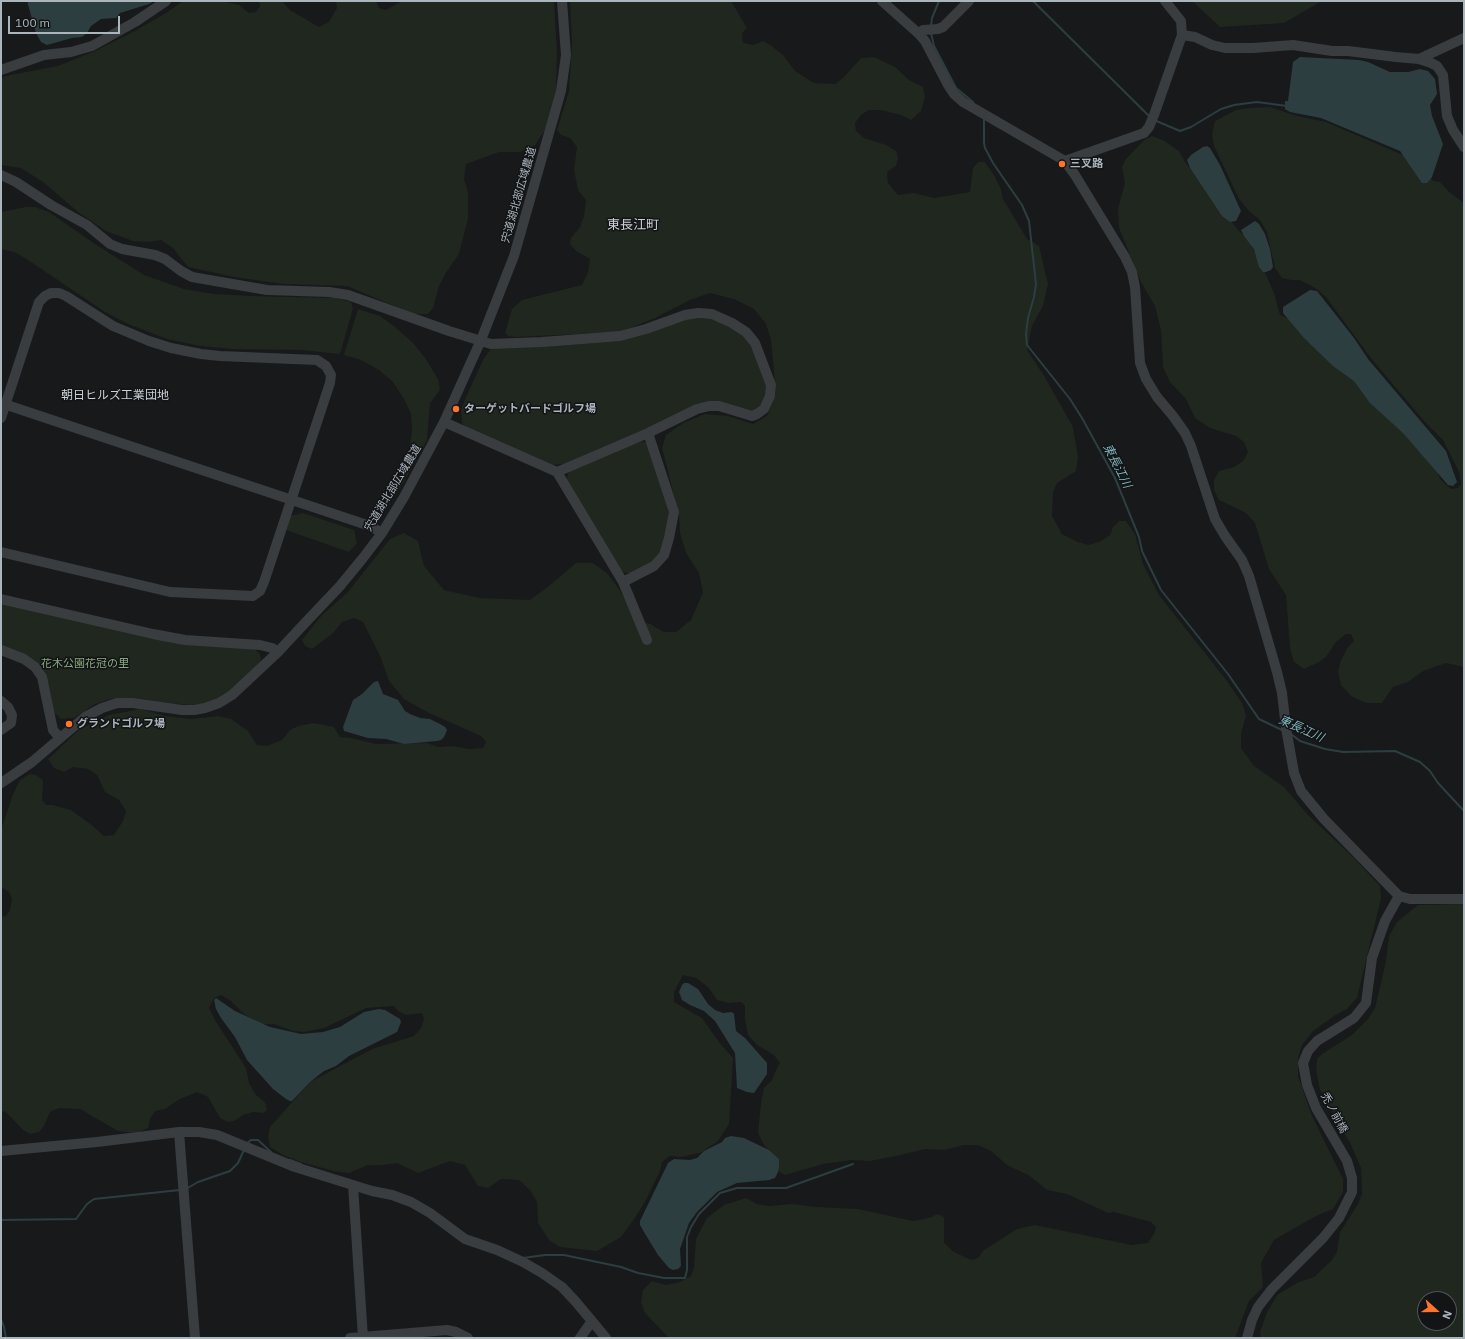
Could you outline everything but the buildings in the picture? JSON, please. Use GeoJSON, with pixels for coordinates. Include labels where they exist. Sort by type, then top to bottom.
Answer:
{"type":"FeatureCollection","features":[{"type":"Feature","properties":{"kind":"street"},"geometry":{"type":"LineString","coordinates":[[1,70],[44,56],[71,52],[92,46],[136,22],[166,1]]}},
{"type":"Feature","properties":{"kind":"street","name":"宍道湖北部広域農道"},"geometry":{"type":"LineString","coordinates":[[1,783],[32,762],[85,717],[102,708],[117,703],[133,703],[182,710],[205,708],[219,703],[232,695],[278,652],[340,586],[382,533],[404,497],[444,422],[481,340],[514,256],[561,91],[566,55],[562,1]]}},
{"type":"Feature","properties":{"kind":"street"},"geometry":{"type":"LineString","coordinates":[[882,1],[919,34],[930,50],[948,85],[954,94],[963,102],[1065,161],[1125,257],[1132,272],[1138,308],[1138,346],[1140,363],[1144,374],[1157,397],[1185,433],[1215,519],[1242,560],[1249,576],[1277,672],[1282,693],[1286,728],[1294,773],[1301,790],[1324,819],[1399,896],[1410,899],[1464,899]]}},
{"type":"Feature","properties":{"kind":"street"},"geometry":{"type":"LineString","coordinates":[[919,34],[923,30],[938,29],[943,27],[969,1]]}},
{"type":"Feature","properties":{"kind":"street"},"geometry":{"type":"LineString","coordinates":[[1065,161],[1144,133],[1152,123],[1182,35],[1181,21],[1165,1]]}},
{"type":"Feature","properties":{"kind":"street"},"geometry":{"type":"LineString","coordinates":[[1182,35],[1195,37],[1212,45],[1225,48],[1253,48],[1293,45],[1396,58],[1419,59],[1431,63],[1437,66],[1443,75],[1447,116],[1453,130],[1464,147]]}},
{"type":"Feature","properties":{"kind":"street"},"geometry":{"type":"LineString","coordinates":[[1419,59],[1464,38]]}},
{"type":"Feature","properties":{"kind":"street"},"geometry":{"type":"LineString","coordinates":[[1,174],[87,225],[110,244],[122,249],[155,255],[165,259],[192,277],[267,290],[329,292],[348,295],[448,331],[491,344],[620,336],[646,329],[685,315],[698,313],[712,314],[732,323],[746,332],[755,343],[771,385],[770,396],[764,409],[757,414],[752,416],[719,406],[709,406],[697,409],[648,433],[557,472]]}},
{"type":"Feature","properties":{"kind":"street"},"geometry":{"type":"LineString","coordinates":[[1,418],[3,404],[39,302],[45,296],[52,293],[59,293],[66,296],[113,326],[149,341],[171,348],[220,356],[321,361],[328,368],[331,379],[264,582],[260,591],[253,596],[170,592],[1,552]]}},
{"type":"Feature","properties":{"kind":"street"},"geometry":{"type":"LineString","coordinates":[[3,404],[370,526],[382,533]]}},
{"type":"Feature","properties":{"kind":"street"},"geometry":{"type":"LineString","coordinates":[[444,422],[557,472],[624,582],[647,640]]}},
{"type":"Feature","properties":{"kind":"street"},"geometry":{"type":"LineString","coordinates":[[624,582],[654,566],[664,555],[672,525],[674,512],[648,433]]}},
{"type":"Feature","properties":{"kind":"street"},"geometry":{"type":"LineString","coordinates":[[1,599],[153,634],[185,640],[260,645],[272,648],[278,652]]}},
{"type":"Feature","properties":{"kind":"street"},"geometry":{"type":"LineString","coordinates":[[1,650],[24,659],[36,668],[42,677],[53,730],[60,738]]}},
{"type":"Feature","properties":{"kind":"street"},"geometry":{"type":"LineString","coordinates":[[1,701],[8,707],[12,715],[11,723],[1,730]]}},
{"type":"Feature","properties":{"kind":"street","name":"禿ノ前橋"},"geometry":{"type":"LineString","coordinates":[[1247,1338],[1252,1320],[1258,1307],[1272,1289],[1323,1238],[1339,1218],[1352,1192],[1352,1178],[1347,1161],[1316,1108],[1307,1085],[1303,1063],[1308,1051],[1317,1041],[1354,1018],[1366,1003],[1372,958],[1384,922],[1399,896]]}},
{"type":"Feature","properties":{"kind":"street"},"geometry":{"type":"LineString","coordinates":[[179,1132],[195,1338]]}},
{"type":"Feature","properties":{"kind":"street"},"geometry":{"type":"LineString","coordinates":[[1,1150],[97,1142],[179,1132],[199,1132],[217,1135],[295,1167],[353,1185],[392,1195],[411,1202],[430,1213],[465,1239],[497,1250],[542,1273],[562,1287],[606,1338]]}},
{"type":"Feature","properties":{"kind":"street"},"geometry":{"type":"LineString","coordinates":[[353,1185],[363,1337]]}},
{"type":"Feature","properties":{"kind":"street"},"geometry":{"type":"LineString","coordinates":[[580,1338],[592,1321]]}},
{"type":"Feature","properties":{"kind":"street"},"geometry":{"type":"LineString","coordinates":[[350,1338],[447,1330],[456,1332],[468,1338]]}},
{"type":"Feature","properties":{"kind":"green space"},"geometry":{"type":"Polygon","coordinates":[[[183,1],[222,1],[239,5],[249,13],[256,12],[260,6],[259,1],[282,1],[290,10],[319,27],[329,22],[337,8],[336,1],[376,1],[379,8],[386,10],[402,1],[554,1],[557,54],[556,92],[547,127],[535,145],[520,152],[499,152],[466,164],[464,179],[468,192],[468,219],[459,254],[439,286],[433,308],[428,314],[413,314],[347,286],[283,284],[234,277],[188,267],[173,248],[161,240],[149,242],[133,241],[106,231],[78,212],[43,182],[21,168],[1,165],[1,78],[58,66],[95,51],[133,32],[166,13],[183,1]]]}},
{"type":"Feature","properties":{"kind":"green space"},"geometry":{"type":"Polygon","coordinates":[[[570,1],[731,1],[747,28],[742,33],[743,43],[753,45],[763,41],[772,46],[784,56],[795,71],[814,83],[835,84],[844,77],[861,58],[874,57],[895,67],[909,80],[923,87],[925,97],[921,111],[911,120],[901,115],[881,110],[869,110],[861,115],[855,123],[856,131],[864,138],[886,145],[896,151],[898,159],[896,166],[887,172],[888,183],[898,195],[914,193],[934,198],[970,192],[973,168],[978,162],[985,162],[1001,189],[1003,199],[1027,239],[1039,246],[1048,284],[1043,306],[1032,326],[1027,350],[1043,374],[1073,427],[1078,457],[1076,471],[1057,483],[1053,492],[1052,516],[1062,534],[1078,542],[1089,545],[1101,541],[1110,535],[1113,527],[1119,521],[1126,521],[1135,534],[1143,564],[1159,595],[1227,681],[1242,703],[1246,715],[1241,734],[1241,748],[1254,766],[1284,787],[1308,815],[1353,857],[1380,886],[1381,898],[1357,998],[1347,1009],[1313,1031],[1302,1045],[1298,1058],[1298,1076],[1312,1116],[1343,1179],[1343,1192],[1333,1209],[1316,1216],[1274,1240],[1261,1263],[1263,1287],[1249,1301],[1235,1338],[669,1338],[645,1313],[641,1302],[643,1290],[652,1281],[666,1285],[680,1282],[691,1276],[694,1267],[696,1239],[707,1218],[724,1205],[746,1198],[757,1204],[769,1206],[792,1204],[858,1209],[913,1221],[929,1218],[938,1214],[944,1217],[944,1243],[954,1252],[971,1260],[978,1258],[983,1251],[1017,1229],[1035,1225],[1132,1245],[1148,1243],[1154,1234],[1156,1227],[1151,1222],[1114,1212],[1108,1213],[1067,1194],[1047,1190],[1030,1176],[1007,1165],[991,1151],[978,1145],[964,1145],[945,1150],[925,1149],[870,1161],[851,1160],[823,1164],[785,1175],[778,1171],[778,1159],[764,1145],[758,1133],[764,1088],[772,1080],[780,1063],[774,1055],[757,1045],[748,1035],[745,1019],[745,1006],[741,1002],[729,1003],[717,1000],[708,987],[696,978],[683,975],[674,992],[674,1002],[702,1018],[719,1042],[733,1058],[729,1124],[718,1141],[700,1153],[680,1157],[670,1156],[662,1162],[660,1171],[645,1202],[621,1237],[597,1251],[560,1247],[549,1240],[538,1223],[537,1202],[530,1190],[519,1180],[501,1179],[488,1188],[478,1186],[465,1165],[450,1161],[418,1173],[397,1163],[368,1165],[349,1173],[333,1171],[301,1162],[283,1155],[270,1147],[268,1137],[270,1127],[310,1082],[372,1049],[414,1036],[421,1028],[424,1019],[422,1013],[406,1015],[398,1011],[394,1006],[366,1008],[324,1028],[304,1032],[293,1031],[274,1024],[261,1024],[244,1014],[231,1001],[221,995],[214,998],[209,1008],[246,1068],[249,1083],[256,1095],[265,1102],[267,1110],[263,1113],[253,1112],[243,1115],[234,1121],[228,1122],[220,1118],[208,1097],[197,1092],[178,1100],[165,1109],[155,1111],[150,1119],[148,1128],[137,1133],[118,1131],[80,1109],[59,1108],[50,1112],[44,1126],[39,1132],[30,1134],[23,1130],[6,1112],[1,1111],[1,917],[6,916],[10,910],[12,899],[9,892],[1,887],[1,830],[13,794],[20,780],[30,774],[36,775],[43,780],[42,800],[46,805],[53,805],[71,810],[104,836],[114,835],[123,821],[126,811],[119,800],[105,792],[97,775],[88,769],[73,767],[64,772],[54,768],[48,759],[80,729],[109,715],[140,709],[166,716],[191,719],[218,716],[231,719],[248,731],[257,745],[267,746],[282,740],[290,730],[298,726],[314,723],[334,727],[340,737],[376,744],[427,743],[438,747],[452,746],[470,749],[483,748],[486,742],[481,736],[429,713],[404,699],[389,681],[381,658],[363,622],[354,618],[342,622],[333,633],[312,649],[305,646],[302,640],[322,615],[347,593],[390,539],[404,533],[418,541],[424,566],[444,590],[480,598],[530,600],[576,563],[593,563],[607,573],[619,589],[637,621],[650,624],[664,632],[676,632],[691,620],[703,592],[699,573],[686,553],[680,533],[679,515],[662,448],[666,435],[683,423],[705,414],[728,416],[753,424],[767,416],[776,393],[771,340],[766,324],[754,309],[734,299],[710,293],[690,300],[655,318],[620,332],[516,337],[508,336],[505,333],[512,309],[522,300],[582,285],[588,272],[590,259],[576,251],[570,244],[571,238],[580,227],[584,216],[586,200],[578,190],[574,170],[577,147],[570,138],[561,135],[557,130],[569,91],[572,43],[570,1]]]}},
{"type":"Feature","properties":{"kind":"green space"},"geometry":{"type":"Polygon","coordinates":[[[1192,1],[1322,1],[1284,23],[1220,27],[1192,1]]]}},
{"type":"Feature","properties":{"kind":"green space"},"geometry":{"type":"Polygon","coordinates":[[[1270,107],[1297,116],[1326,122],[1410,158],[1419,169],[1434,181],[1440,182],[1449,192],[1464,203],[1464,667],[1446,663],[1423,671],[1408,682],[1393,687],[1382,703],[1366,703],[1351,696],[1341,685],[1338,671],[1341,660],[1348,647],[1354,641],[1351,634],[1346,634],[1336,642],[1326,657],[1319,662],[1304,669],[1294,662],[1290,648],[1286,595],[1269,569],[1255,523],[1246,513],[1219,500],[1214,490],[1214,480],[1219,471],[1234,467],[1243,461],[1248,452],[1244,442],[1236,436],[1210,428],[1195,418],[1186,399],[1170,382],[1163,367],[1161,330],[1155,306],[1141,282],[1119,228],[1118,209],[1125,183],[1122,167],[1125,160],[1144,140],[1152,136],[1163,140],[1179,151],[1185,162],[1225,214],[1239,231],[1249,240],[1274,293],[1280,315],[1294,321],[1358,382],[1432,459],[1440,479],[1451,489],[1458,488],[1461,484],[1459,472],[1443,440],[1424,421],[1370,357],[1326,297],[1315,288],[1300,280],[1282,278],[1275,268],[1267,232],[1260,220],[1249,211],[1239,199],[1214,146],[1212,134],[1215,121],[1236,110],[1270,107]]]}},
{"type":"Feature","properties":{"kind":"green space"},"geometry":{"type":"Polygon","coordinates":[[[26,207],[35,207],[49,212],[95,244],[144,275],[184,289],[214,294],[335,298],[351,302],[353,308],[340,354],[301,350],[232,349],[200,346],[167,339],[128,324],[105,312],[25,258],[14,252],[1,249],[1,212],[26,207]]]}},
{"type":"Feature","properties":{"kind":"green space"},"geometry":{"type":"Polygon","coordinates":[[[358,309],[380,316],[413,343],[426,359],[438,379],[440,390],[430,403],[427,440],[405,480],[385,511],[383,510],[400,479],[407,462],[412,431],[411,414],[404,399],[393,382],[379,370],[361,360],[344,355],[358,309]]]}},
{"type":"Feature","properties":{"kind":"green space"},"geometry":{"type":"Polygon","coordinates":[[[690,318],[711,319],[726,324],[749,339],[766,379],[768,397],[756,411],[748,412],[722,405],[662,422],[563,464],[551,465],[469,430],[462,423],[461,410],[483,360],[490,350],[495,348],[571,343],[690,318]]]}},
{"type":"Feature","properties":{"kind":"green space"},"geometry":{"type":"Polygon","coordinates":[[[639,441],[645,442],[649,445],[663,487],[670,519],[659,558],[630,574],[619,571],[566,481],[569,471],[639,441]]]}},
{"type":"Feature","properties":{"kind":"green space"},"geometry":{"type":"Polygon","coordinates":[[[303,513],[354,530],[357,543],[349,552],[286,530],[290,516],[303,513]]]}},
{"type":"Feature","properties":{"kind":"green space","name":"花木公園花冠の里"},"geometry":{"type":"Polygon","coordinates":[[[1,603],[253,648],[259,653],[261,658],[260,664],[231,690],[219,698],[204,704],[190,705],[128,698],[110,699],[95,704],[74,718],[61,719],[54,712],[48,682],[1,645],[1,603]]]}},
{"type":"Feature","properties":{"kind":"green space"},"geometry":{"type":"Polygon","coordinates":[[[1464,904],[1464,1338],[1261,1338],[1260,1332],[1267,1312],[1278,1294],[1299,1282],[1314,1277],[1332,1260],[1337,1252],[1340,1232],[1358,1204],[1362,1194],[1361,1168],[1350,1143],[1320,1090],[1316,1069],[1317,1059],[1322,1054],[1352,1035],[1368,1019],[1375,1008],[1386,961],[1389,936],[1397,922],[1418,905],[1464,904]]]}},
{"type":"Feature","properties":{"kind":"shaded area"},"geometry":{"type":"Polygon","coordinates":[[[27,1],[154,1],[120,13],[116,18],[101,19],[91,26],[87,33],[82,37],[72,38],[47,45],[41,42],[36,33],[27,1]]]}},
{"type":"Feature","properties":{"kind":"shaded area"},"geometry":{"type":"Polygon","coordinates":[[[1300,57],[1359,60],[1368,62],[1390,72],[1408,72],[1420,69],[1428,71],[1435,79],[1437,94],[1430,105],[1432,116],[1443,144],[1432,177],[1427,183],[1422,183],[1400,151],[1321,118],[1290,112],[1285,109],[1285,101],[1288,101],[1293,62],[1300,57]]]}},
{"type":"Feature","properties":{"kind":"shaded area"},"geometry":{"type":"Polygon","coordinates":[[[1207,146],[1210,148],[1220,165],[1241,211],[1236,221],[1230,222],[1222,216],[1190,168],[1187,160],[1191,155],[1207,146]]]}},
{"type":"Feature","properties":{"kind":"shaded area"},"geometry":{"type":"Polygon","coordinates":[[[1255,221],[1259,224],[1265,234],[1270,249],[1273,267],[1271,270],[1266,272],[1263,272],[1259,267],[1254,249],[1241,230],[1255,221]]]}},
{"type":"Feature","properties":{"kind":"shaded area"},"geometry":{"type":"Polygon","coordinates":[[[1310,290],[1317,291],[1354,338],[1368,359],[1446,451],[1457,482],[1453,486],[1448,485],[1403,433],[1370,403],[1354,381],[1333,366],[1304,338],[1283,313],[1283,307],[1310,290]]]}},
{"type":"Feature","properties":{"kind":"shaded area"},"geometry":{"type":"Polygon","coordinates":[[[378,681],[383,694],[398,700],[405,711],[420,718],[430,719],[445,727],[447,730],[444,737],[437,741],[404,744],[386,739],[368,738],[344,731],[343,727],[353,700],[362,694],[374,682],[378,681]]]}},
{"type":"Feature","properties":{"kind":"shaded area"},"geometry":{"type":"Polygon","coordinates":[[[684,983],[688,983],[698,989],[708,1004],[715,1010],[723,1013],[732,1012],[734,1014],[736,1031],[745,1038],[767,1063],[767,1074],[754,1093],[737,1088],[735,1053],[715,1021],[704,1011],[682,1000],[679,992],[684,983]]]}},
{"type":"Feature","properties":{"kind":"shaded area"},"geometry":{"type":"Polygon","coordinates":[[[216,998],[235,1011],[270,1027],[301,1034],[323,1032],[340,1027],[364,1012],[379,1009],[385,1010],[400,1019],[401,1022],[397,1032],[349,1056],[336,1066],[324,1071],[310,1082],[292,1101],[290,1101],[273,1089],[247,1060],[235,1037],[216,1009],[214,1000],[216,998]]]}},
{"type":"Feature","properties":{"kind":"shaded area"},"geometry":{"type":"Polygon","coordinates":[[[731,1136],[744,1138],[769,1150],[779,1159],[778,1172],[775,1178],[769,1180],[737,1183],[717,1192],[697,1212],[689,1223],[680,1249],[681,1266],[678,1269],[673,1270],[669,1268],[658,1255],[640,1225],[640,1221],[668,1163],[674,1159],[690,1160],[697,1158],[704,1151],[731,1136]]]}},
{"type":"Feature","properties":{"kind":"waterway","name":"東長江川"},"geometry":{"type":"LineString","coordinates":[[931,26],[932,18],[939,1]]}},
{"type":"Feature","properties":{"kind":"waterway"},"geometry":{"type":"LineString","coordinates":[[1033,1],[1149,116]]}},
{"type":"Feature","properties":{"kind":"waterway","name":"東長江川"},"geometry":{"type":"LineString","coordinates":[[931,33],[934,46],[956,88],[973,102]]}},
{"type":"Feature","properties":{"kind":"waterway"},"geometry":{"type":"LineString","coordinates":[[1154,120],[1180,131],[1191,127],[1221,109],[1234,105],[1257,102],[1287,106]]}},
{"type":"Feature","properties":{"kind":"waterway","name":"東長江川"},"geometry":{"type":"LineString","coordinates":[[984,118],[985,148],[993,163],[1022,205],[1029,221],[1036,284],[1028,318],[1026,334],[1027,345],[1070,399],[1115,478],[1139,537],[1142,551],[1161,590],[1228,674],[1259,719],[1284,731]]}},
{"type":"Feature","properties":{"kind":"waterway","name":"東長江川"},"geometry":{"type":"LineString","coordinates":[[1291,734],[1300,741],[1325,749],[1343,752],[1395,751],[1420,762],[1430,771],[1438,783],[1464,811]]}},
{"type":"Feature","properties":{"kind":"waterway"},"geometry":{"type":"LineString","coordinates":[[246,1144],[251,1140],[258,1140],[271,1152]]}},
{"type":"Feature","properties":{"kind":"waterway"},"geometry":{"type":"LineString","coordinates":[[186,1189],[198,1182],[230,1171],[238,1163],[244,1150]]}},
{"type":"Feature","properties":{"kind":"waterway"},"geometry":{"type":"LineString","coordinates":[[290,1160],[301,1164]]}},
{"type":"Feature","properties":{"kind":"waterway"},"geometry":{"type":"LineString","coordinates":[[523,1258],[545,1255],[564,1255],[664,1278],[685,1278],[687,1270],[687,1237],[691,1227],[699,1214],[720,1193],[737,1188],[786,1188],[853,1164]]}},
{"type":"Feature","properties":{"kind":"waterway"},"geometry":{"type":"LineString","coordinates":[[1,1220],[76,1219],[87,1204],[94,1199],[180,1190]]}},
{"type":"Feature","properties":{"kind":"waterway"},"geometry":{"type":"LineString","coordinates":[[1,1319],[6,1338]]}},
{"type":"Feature","properties":{"kind":"place","name":"三叉路"},"geometry":{"type":"Point","coordinates":[1062,164]}},
{"type":"Feature","properties":{"kind":"place","name":"ターゲットバードゴルフ場"},"geometry":{"type":"Point","coordinates":[456,409]}},
{"type":"Feature","properties":{"kind":"place","name":"グランドゴルフ場"},"geometry":{"type":"Point","coordinates":[69,724]}},
{"type":"Feature","properties":{"kind":"district","name":"東長江町"},"geometry":{"type":"Point","coordinates":[633,225]}},
{"type":"Feature","properties":{"kind":"district","name":"朝日ヒルズ工業団地"},"geometry":{"type":"Point","coordinates":[115,396]}}]}
